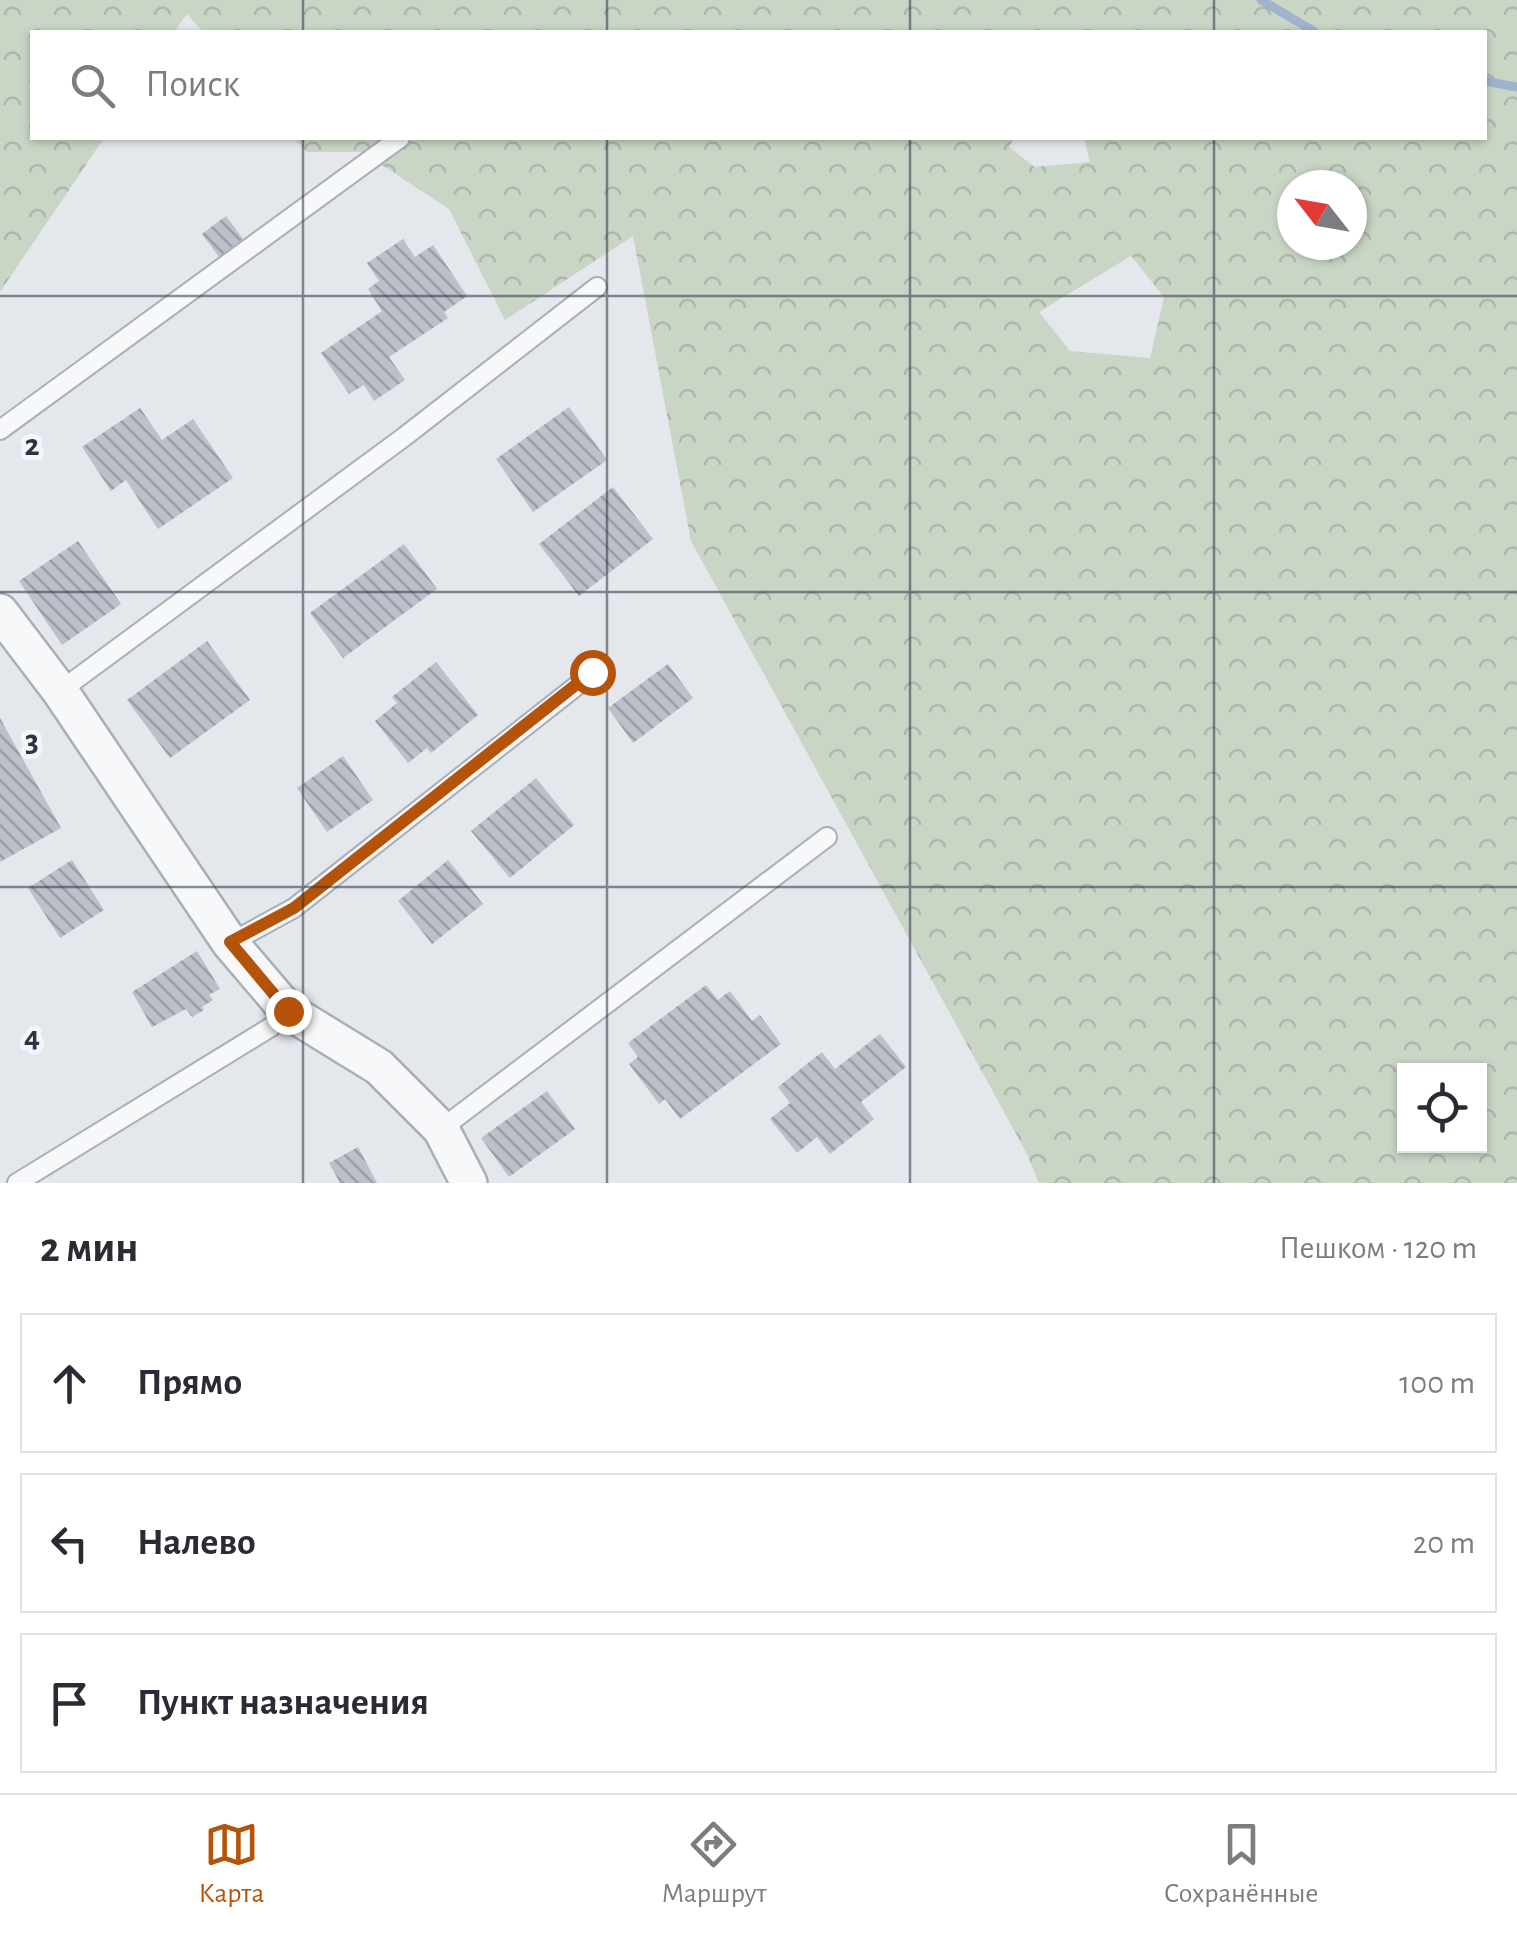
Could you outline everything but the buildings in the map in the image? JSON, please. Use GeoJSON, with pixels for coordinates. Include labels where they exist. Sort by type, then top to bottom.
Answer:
{"type":"FeatureCollection","features":[{"type":"Feature","properties":{"kind":"street"},"geometry":{"type":"LineString","coordinates":[[0,612],[60,691],[230,942],[288,1011],[379,1067],[441,1129],[470,1183]]}},
{"type":"Feature","properties":{"kind":"lane"},"geometry":{"type":"LineString","coordinates":[[0,430],[397,140]]}},
{"type":"Feature","properties":{"kind":"lane"},"geometry":{"type":"LineString","coordinates":[[60,691],[404,437],[597,287]]}},
{"type":"Feature","properties":{"kind":"lane"},"geometry":{"type":"LineString","coordinates":[[230,942],[294,908],[592,672]]}},
{"type":"Feature","properties":{"kind":"lane"},"geometry":{"type":"LineString","coordinates":[[441,1129],[827,837]]}},
{"type":"Feature","properties":{"kind":"lane"},"geometry":{"type":"LineString","coordinates":[[17,1183],[271,1027],[288,1011]]}},
{"type":"Feature","properties":{"kind":"green space"},"geometry":{"type":"Polygon","coordinates":[[[0,0],[1517,0],[1517,1183],[1039,1183],[1027,1154],[691,541],[633,236],[505,320],[449,209],[362,152],[307,152],[296,140],[1013,140],[1009,147],[1035,167],[1090,162],[1084,140],[1487,140],[1487,30],[201,30],[187,14],[175,30],[30,30],[30,140],[103,140],[0,292],[0,0]],[[1131,256],[1039,312],[1070,351],[1150,358],[1164,297],[1131,256]]]}},
{"type":"Feature","properties":{"kind":"waterway"},"geometry":{"type":"LineString","coordinates":[[1261,0],[1312,30]]}},
{"type":"Feature","properties":{"kind":"waterway"},"geometry":{"type":"LineString","coordinates":[[1487,82],[1517,87]]}},
{"type":"Feature","properties":{"kind":"route"},"geometry":{"type":"LineString","coordinates":[[288,1011],[230,942],[294,908],[592,672]]}}]}
